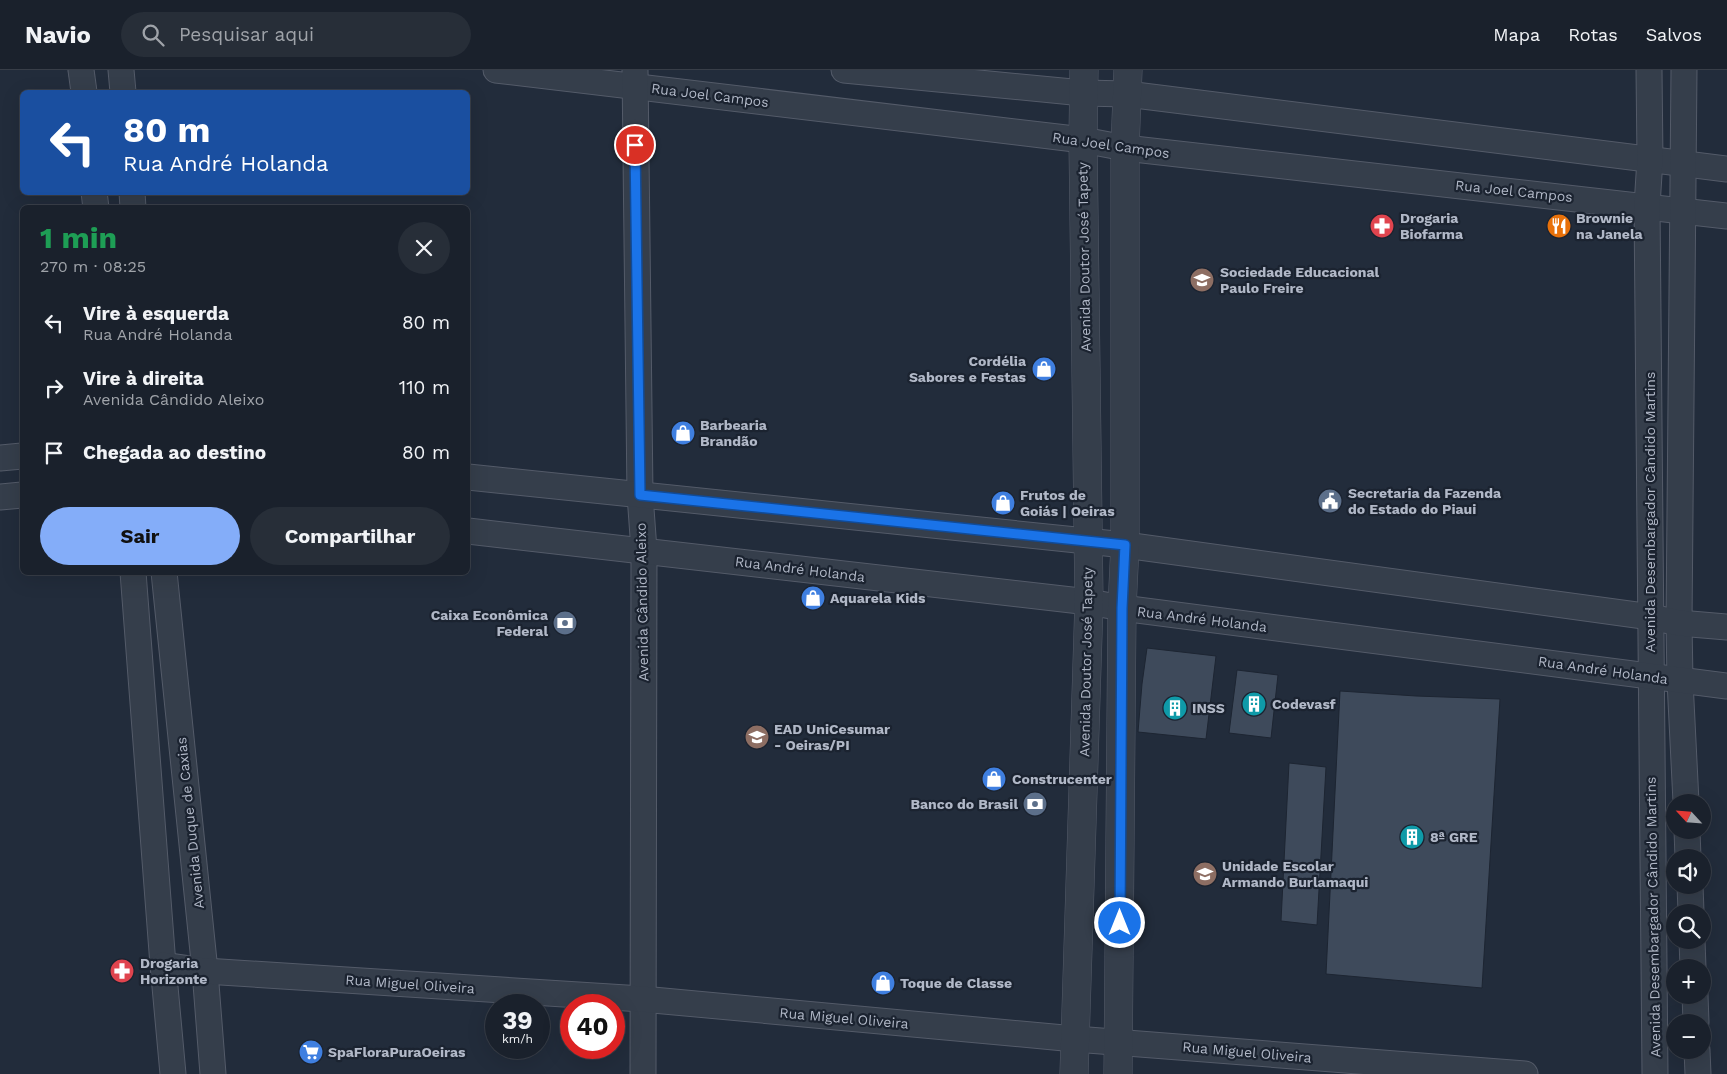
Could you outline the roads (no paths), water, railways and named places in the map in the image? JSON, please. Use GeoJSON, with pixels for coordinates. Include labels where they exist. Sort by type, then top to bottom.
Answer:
{"type":"FeatureCollection","features":[{"type":"Feature","properties":{"kind":"street"},"geometry":{"type":"LineString","coordinates":[[81,70],[84,90]]}},
{"type":"Feature","properties":{"kind":"street"},"geometry":{"type":"LineString","coordinates":[[121,70],[123,90]]}},
{"type":"Feature","properties":{"kind":"street","name":"Rua Joel Campos"},"geometry":{"type":"LineString","coordinates":[[496,70],[635,78],[1083,140],[1124,148],[1727,216]]}},
{"type":"Feature","properties":{"kind":"street"},"geometry":{"type":"LineString","coordinates":[[844,70],[1084,82],[1128,82],[1682,164],[1727,169]]}},
{"type":"Feature","properties":{"kind":"street","name":"Avenida Desembargador Cândido Martins"},"geometry":{"type":"LineString","coordinates":[[1649,70],[1650,617],[1655,1074]]}},
{"type":"Feature","properties":{"kind":"street"},"geometry":{"type":"LineString","coordinates":[[1684,70],[1679,623],[1686,794]]}},
{"type":"Feature","properties":{"kind":"street","name":"Avenida Cândido Aleixo"},"geometry":{"type":"LineString","coordinates":[[635,78],[640,495],[644,550],[643,1074]]}},
{"type":"Feature","properties":{"kind":"street","name":"Avenida Doutor José Tapety"},"geometry":{"type":"LineString","coordinates":[[1074,1074],[1089,602],[1083,140],[1084,82]]}},
{"type":"Feature","properties":{"kind":"street"},"geometry":{"type":"LineString","coordinates":[[1118,1074],[1122,608],[1125,545],[1124,148],[1128,82]]}},
{"type":"Feature","properties":{"kind":"street"},"geometry":{"type":"LineString","coordinates":[[0,458],[20,456]]}},
{"type":"Feature","properties":{"kind":"street"},"geometry":{"type":"LineString","coordinates":[[470,478],[1125,545],[1650,617],[1679,623],[1727,627]]}},
{"type":"Feature","properties":{"kind":"street"},"geometry":{"type":"LineString","coordinates":[[0,498],[20,495]]}},
{"type":"Feature","properties":{"kind":"street","name":"Rua André Holanda"},"geometry":{"type":"LineString","coordinates":[[470,531],[1089,602],[1122,608],[1727,686]]}},
{"type":"Feature","properties":{"kind":"street"},"geometry":{"type":"LineString","coordinates":[[133,575],[173,1074]]}},
{"type":"Feature","properties":{"kind":"street","name":"Avenida Duque de Caxias"},"geometry":{"type":"LineString","coordinates":[[164,575],[205,971],[213,1074]]}},
{"type":"Feature","properties":{"kind":"street","name":"Rua Miguel Oliveira"},"geometry":{"type":"LineString","coordinates":[[163,965],[205,971],[642,999],[1074,1039],[1525,1074]]}},
{"type":"Feature","properties":{"kind":"street"},"geometry":{"type":"LineString","coordinates":[[1697,1059],[1698,1074]]}},
{"type":"Feature","properties":{"kind":"place","name":"Drogaria Biofarma"},"geometry":{"type":"Point","coordinates":[1382,226]}},
{"type":"Feature","properties":{"kind":"place","name":"Brownie na Janela"},"geometry":{"type":"Point","coordinates":[1559,226]}},
{"type":"Feature","properties":{"kind":"place","name":"Sociedade Educacional Paulo Freire"},"geometry":{"type":"Point","coordinates":[1202,280]}},
{"type":"Feature","properties":{"kind":"place","name":"Cordélia Sabores e Festas"},"geometry":{"type":"Point","coordinates":[1044,369]}},
{"type":"Feature","properties":{"kind":"place","name":"Barbearia Brandão"},"geometry":{"type":"Point","coordinates":[683,433]}},
{"type":"Feature","properties":{"kind":"place","name":"Secretaria da Fazenda do Estado do Piaui"},"geometry":{"type":"Point","coordinates":[1330,501]}},
{"type":"Feature","properties":{"kind":"place","name":"Frutos de Goiás | Oeiras"},"geometry":{"type":"Point","coordinates":[1003,503]}},
{"type":"Feature","properties":{"kind":"place","name":"Aquarela Kids"},"geometry":{"type":"Point","coordinates":[813,598]}},
{"type":"Feature","properties":{"kind":"place","name":"Caixa Econômica Federal"},"geometry":{"type":"Point","coordinates":[565,623]}},
{"type":"Feature","properties":{"kind":"place","name":"Codevasf"},"geometry":{"type":"Point","coordinates":[1254,704]}},
{"type":"Feature","properties":{"kind":"place","name":"INSS"},"geometry":{"type":"Point","coordinates":[1175,708]}},
{"type":"Feature","properties":{"kind":"place","name":"EAD UniCesumar - Oeiras/PI"},"geometry":{"type":"Point","coordinates":[757,737]}},
{"type":"Feature","properties":{"kind":"place","name":"Construcenter"},"geometry":{"type":"Point","coordinates":[994,779]}},
{"type":"Feature","properties":{"kind":"place","name":"Banco do Brasil"},"geometry":{"type":"Point","coordinates":[1035,804]}},
{"type":"Feature","properties":{"kind":"place","name":"8ª GRE"},"geometry":{"type":"Point","coordinates":[1412,837]}},
{"type":"Feature","properties":{"kind":"place","name":"Unidade Escolar Armando Burlamaqui"},"geometry":{"type":"Point","coordinates":[1205,874]}},
{"type":"Feature","properties":{"kind":"place","name":"Drogaria Horizonte"},"geometry":{"type":"Point","coordinates":[122,971]}},
{"type":"Feature","properties":{"kind":"place","name":"Toque de Classe"},"geometry":{"type":"Point","coordinates":[883,983]}},
{"type":"Feature","properties":{"kind":"place","name":"SpaFloraPuraOeiras"},"geometry":{"type":"Point","coordinates":[311,1052]}}]}
